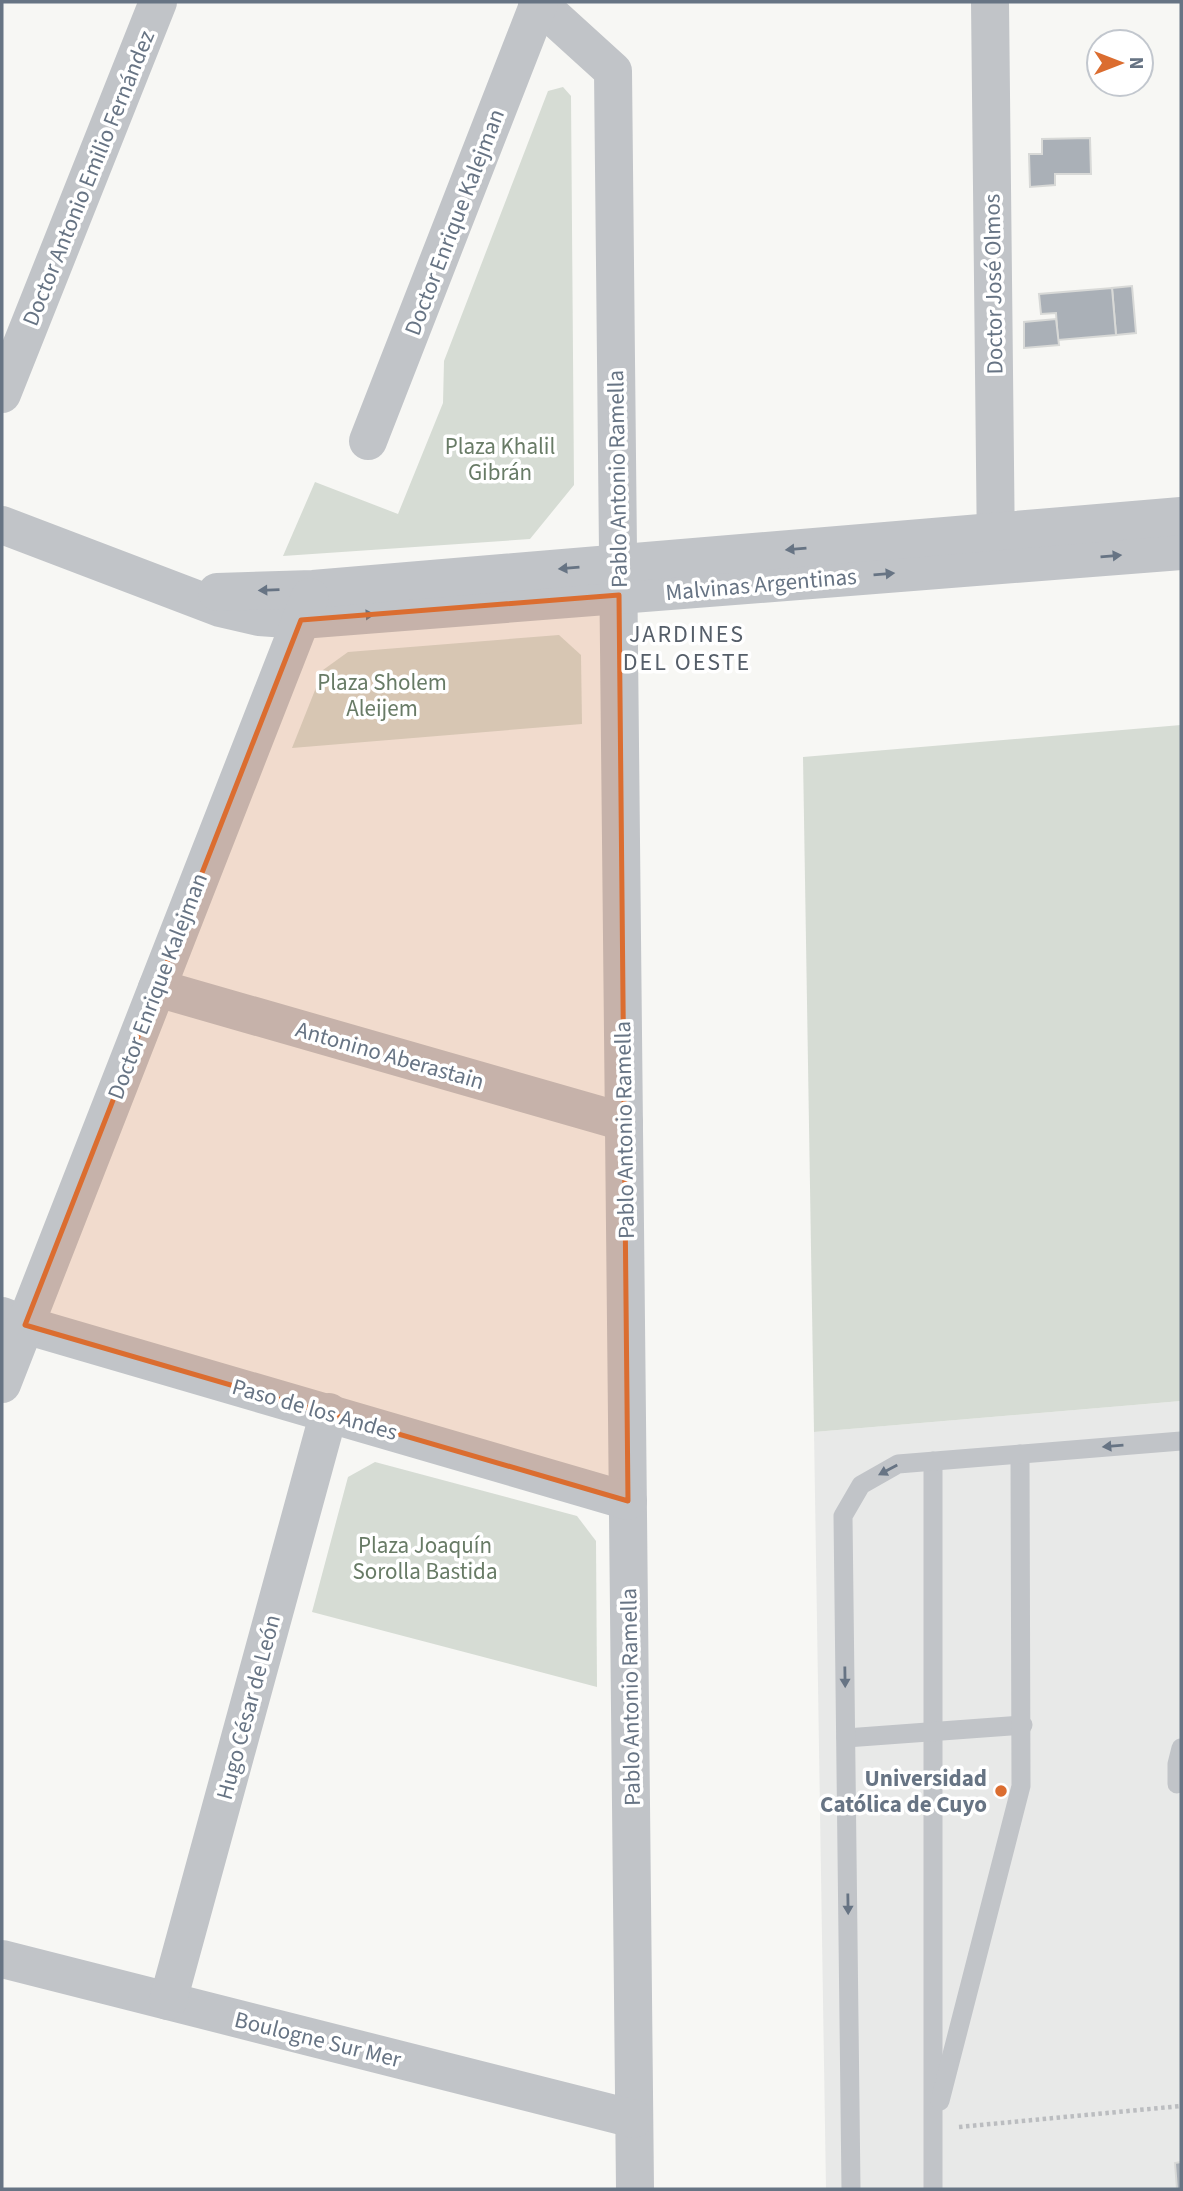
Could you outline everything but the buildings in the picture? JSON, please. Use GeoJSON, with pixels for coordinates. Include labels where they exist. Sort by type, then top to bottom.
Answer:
{"type":"FeatureCollection","features":[{"type":"Feature","properties":{"kind":"street","name":"Doctor Antonio Emilio Fernández"},"geometry":{"type":"LineString","coordinates":[[2,394],[158,2]]}},
{"type":"Feature","properties":{"kind":"street","name":"Doctor José Olmos"},"geometry":{"type":"LineString","coordinates":[[990,2],[996,549]]}},
{"type":"Feature","properties":{"kind":"street","name":"Pablo Antonio Ramella"},"geometry":{"type":"LineString","coordinates":[[538,3],[613,71],[635,2189]]}},
{"type":"Feature","properties":{"kind":"street","name":"Doctor Enrique Kalejman"},"geometry":{"type":"LineString","coordinates":[[368,442],[538,3]]}},
{"type":"Feature","properties":{"kind":"street","name":"Malvinas Argentinas"},"geometry":{"type":"LineString","coordinates":[[996,549],[1181,516]]}},
{"type":"Feature","properties":{"kind":"street","name":"Malvinas Argentinas"},"geometry":{"type":"LineString","coordinates":[[2,525],[177,593],[220,608],[259,617],[307,605],[996,549],[1181,551]]}},
{"type":"Feature","properties":{"kind":"street","name":"Doctor Enrique Kalejman"},"geometry":{"type":"LineString","coordinates":[[2,1384],[13,1321],[157,988],[307,605]]}},
{"type":"Feature","properties":{"kind":"street","name":"Antonino Aberastain"},"geometry":{"type":"LineString","coordinates":[[157,988],[624,1122]]}},
{"type":"Feature","properties":{"kind":"street","name":"Paso de los Andes"},"geometry":{"type":"LineString","coordinates":[[13,1321],[628,1501]]}},
{"type":"Feature","properties":{"kind":"street","name":"Hugo César de León"},"geometry":{"type":"LineString","coordinates":[[168,2001],[329,1412]]}},
{"type":"Feature","properties":{"kind":"street","name":"Boulogne Sur Mer"},"geometry":{"type":"LineString","coordinates":[[2,1959],[634,2119]]}},
{"type":"Feature","properties":{"kind":"lane"},"geometry":{"type":"LineString","coordinates":[[851,2189],[843,1516],[861,1485],[898,1464],[1181,1441]]}},
{"type":"Feature","properties":{"kind":"lane"},"geometry":{"type":"LineString","coordinates":[[933,2129],[1021,1786],[1023,1725],[1020,1454]]}},
{"type":"Feature","properties":{"kind":"lane"},"geometry":{"type":"LineString","coordinates":[[933,1461],[933,2189]]}},
{"type":"Feature","properties":{"kind":"lane"},"geometry":{"type":"LineString","coordinates":[[846,1738],[1023,1725]]}},
{"type":"Feature","properties":{"kind":"lane"},"geometry":{"type":"LineString","coordinates":[[1177,1784],[1177,1764],[1181,1748]]}},
{"type":"Feature","properties":{"kind":"path"},"geometry":{"type":"LineString","coordinates":[[933,2129],[1181,2106]]}},
{"type":"Feature","properties":{"kind":"highlighted area"},"geometry":{"type":"Polygon","coordinates":[[[619,595],[628,1501],[25,1325],[301,620],[619,595]]]}},
{"type":"Feature","properties":{"kind":"shaded area","name":"Universidad Católica de Cuyo"},"geometry":{"type":"Polygon","coordinates":[[[1181,1401],[1181,2189],[826,2189],[814,1432],[1181,1401]]]}},
{"type":"Feature","properties":{"kind":"green space","name":"Plaza Khalil Gibrán"},"geometry":{"type":"Polygon","coordinates":[[[563,87],[571,96],[574,485],[530,539],[283,556],[315,482],[398,514],[443,403],[444,361],[548,91],[563,87]]]}},
{"type":"Feature","properties":{"kind":"green space","name":"Plaza Sholem Aleijem"},"geometry":{"type":"Polygon","coordinates":[[[559,635],[581,655],[582,724],[292,748],[323,670],[348,652],[559,635]]]}},
{"type":"Feature","properties":{"kind":"green space"},"geometry":{"type":"Polygon","coordinates":[[[1181,725],[1181,1401],[814,1432],[803,757],[1181,725]]]}},
{"type":"Feature","properties":{"kind":"green space","name":"Plaza Joaquín Sorolla Bastida"},"geometry":{"type":"Polygon","coordinates":[[[375,1462],[577,1516],[596,1541],[597,1687],[312,1612],[348,1477],[375,1462]]]}},
{"type":"Feature","properties":{"kind":"place","name":"Universidad Católica de Cuyo"},"geometry":{"type":"Point","coordinates":[1001,1791]}},
{"type":"Feature","properties":{"kind":"district","name":"JARDINES DEL OESTE"},"geometry":{"type":"Point","coordinates":[687,648]}}]}
